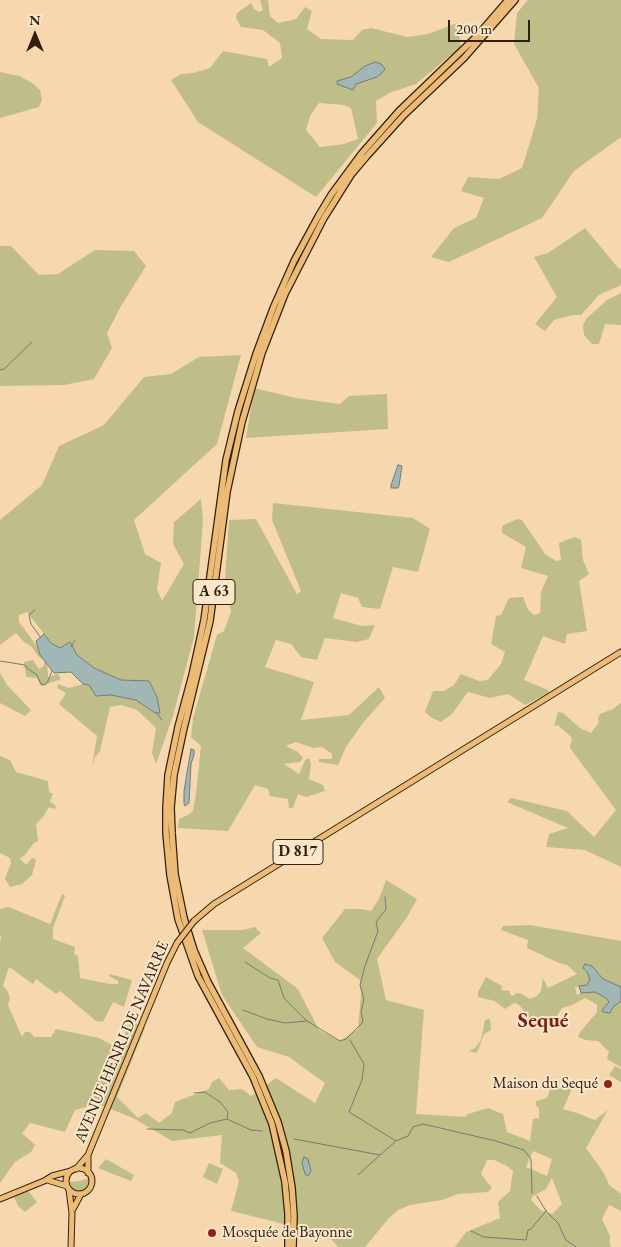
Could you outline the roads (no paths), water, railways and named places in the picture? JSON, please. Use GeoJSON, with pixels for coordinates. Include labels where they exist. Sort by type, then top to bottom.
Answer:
{"type":"FeatureCollection","features":[{"type":"Feature","properties":{"kind":"highway","name":"A 63"},"geometry":{"type":"LineString","coordinates":[[288,1247],[288,1214],[285,1182],[272,1124],[253,1077],[198,976],[178,919],[170,875],[166,833],[168,775],[204,620],[226,460],[238,412],[256,354],[274,306],[294,261],[319,215],[331,195],[362,153],[399,111],[476,37],[508,0]]}},
{"type":"Feature","properties":{"kind":"highway","name":"A 63"},"geometry":{"type":"LineString","coordinates":[[293,1247],[294,1216],[292,1188],[286,1151],[278,1122],[259,1076],[208,982],[194,950],[184,918],[175,874],[172,833],[171,808],[174,775],[210,621],[227,492],[242,422],[262,353],[292,280],[336,198],[367,156],[411,108],[464,58],[515,0]]}},
{"type":"Feature","properties":{"kind":"main road","name":"AVENUE HENRI DE NAVARRE"},"geometry":{"type":"LineString","coordinates":[[74,1170],[88,1155],[177,942],[194,921],[214,904],[621,652]]}},
{"type":"Feature","properties":{"kind":"main road","name":"AVENUE HENRI DE NAVARRE"},"geometry":{"type":"LineString","coordinates":[[88,1155],[88,1172]]}},
{"type":"Feature","properties":{"kind":"main road"},"geometry":{"type":"LineString","coordinates":[[0,1198],[52,1176],[81,1168],[88,1172],[92,1180],[88,1190],[76,1200],[72,1213]]}},
{"type":"Feature","properties":{"kind":"main road"},"geometry":{"type":"LineString","coordinates":[[71,1247],[72,1213],[67,1176],[74,1170]]}},
{"type":"Feature","properties":{"kind":"main road"},"geometry":{"type":"LineString","coordinates":[[46,1180],[81,1194]]}},
{"type":"Feature","properties":{"kind":"water"},"geometry":{"type":"Polygon","coordinates":[[[375,62],[381,64],[385,69],[377,77],[356,84],[353,90],[337,84],[337,81],[351,77],[365,66],[375,62]]]}},
{"type":"Feature","properties":{"kind":"water"},"geometry":{"type":"Polygon","coordinates":[[[398,465],[402,466],[399,486],[398,488],[391,488],[391,485],[398,465]]]}},
{"type":"Feature","properties":{"kind":"water"},"geometry":{"type":"Polygon","coordinates":[[[44,634],[51,643],[60,648],[70,642],[77,655],[94,668],[121,680],[149,681],[157,697],[160,713],[155,713],[136,700],[111,695],[96,696],[89,685],[83,684],[71,672],[54,673],[40,655],[36,641],[44,634]]]}},
{"type":"Feature","properties":{"kind":"water"},"geometry":{"type":"Polygon","coordinates":[[[191,749],[194,750],[194,755],[191,764],[189,803],[185,806],[184,791],[191,749]]]}},
{"type":"Feature","properties":{"kind":"water"},"geometry":{"type":"Polygon","coordinates":[[[585,964],[592,966],[603,979],[621,987],[621,1001],[613,1007],[610,1013],[603,1012],[602,1010],[609,1002],[606,998],[595,992],[581,993],[579,986],[587,985],[590,979],[583,968],[585,964]]]}},
{"type":"Feature","properties":{"kind":"water"},"geometry":{"type":"Polygon","coordinates":[[[304,1157],[308,1159],[311,1171],[308,1176],[305,1174],[302,1163],[304,1157]]]}},
{"type":"Feature","properties":{"kind":"waterway"},"geometry":{"type":"LineString","coordinates":[[0,370],[4,369],[32,342]]}},
{"type":"Feature","properties":{"kind":"waterway"},"geometry":{"type":"LineString","coordinates":[[35,610],[29,615],[31,624],[41,638]]}},
{"type":"Feature","properties":{"kind":"waterway"},"geometry":{"type":"LineString","coordinates":[[71,647],[75,640]]}},
{"type":"Feature","properties":{"kind":"waterway"},"geometry":{"type":"LineString","coordinates":[[0,661],[25,665],[37,675],[41,684],[45,685],[52,671]]}},
{"type":"Feature","properties":{"kind":"waterway"},"geometry":{"type":"LineString","coordinates":[[156,712],[162,720]]}},
{"type":"Feature","properties":{"kind":"waterway"},"geometry":{"type":"LineString","coordinates":[[243,1010],[267,1019],[285,1023],[307,1021],[340,1041],[346,1039],[363,1022],[361,1012],[364,999],[360,985],[378,931],[376,922],[386,909],[385,897]]}},
{"type":"Feature","properties":{"kind":"waterway"},"geometry":{"type":"LineString","coordinates":[[245,962],[270,978],[278,980],[284,998],[307,1021]]}},
{"type":"Feature","properties":{"kind":"waterway"},"geometry":{"type":"LineString","coordinates":[[350,1040],[364,1064],[362,1080],[349,1112],[396,1141],[408,1136],[413,1127],[423,1124],[496,1141],[524,1150],[531,1159],[532,1193]]}},
{"type":"Feature","properties":{"kind":"waterway"},"geometry":{"type":"LineString","coordinates":[[194,1093],[205,1092],[220,1102],[228,1112],[227,1119]]}},
{"type":"Feature","properties":{"kind":"waterway"},"geometry":{"type":"LineString","coordinates":[[147,1129],[183,1130],[190,1133],[210,1123],[227,1119],[251,1130],[262,1131]]}},
{"type":"Feature","properties":{"kind":"waterway"},"geometry":{"type":"LineString","coordinates":[[294,1139],[380,1155],[395,1142]]}},
{"type":"Feature","properties":{"kind":"waterway"},"geometry":{"type":"LineString","coordinates":[[358,1175],[379,1156]]}},
{"type":"Feature","properties":{"kind":"waterway"},"geometry":{"type":"LineString","coordinates":[[537,1196],[546,1211],[558,1223],[566,1240],[576,1247]]}},
{"type":"Feature","properties":{"kind":"waterway"},"geometry":{"type":"LineString","coordinates":[[471,1231],[484,1237],[526,1240],[528,1230],[546,1211]]}},
{"type":"Feature","properties":{"kind":"place","name":"Maison du Sequé"},"geometry":{"type":"Point","coordinates":[608,1084]}},
{"type":"Feature","properties":{"kind":"place","name":"Mosquée de Bayonne"},"geometry":{"type":"Point","coordinates":[212,1233]}},
{"type":"Feature","properties":{"kind":"district","name":"Sequé"},"geometry":{"type":"Point","coordinates":[543,1021]}}]}
